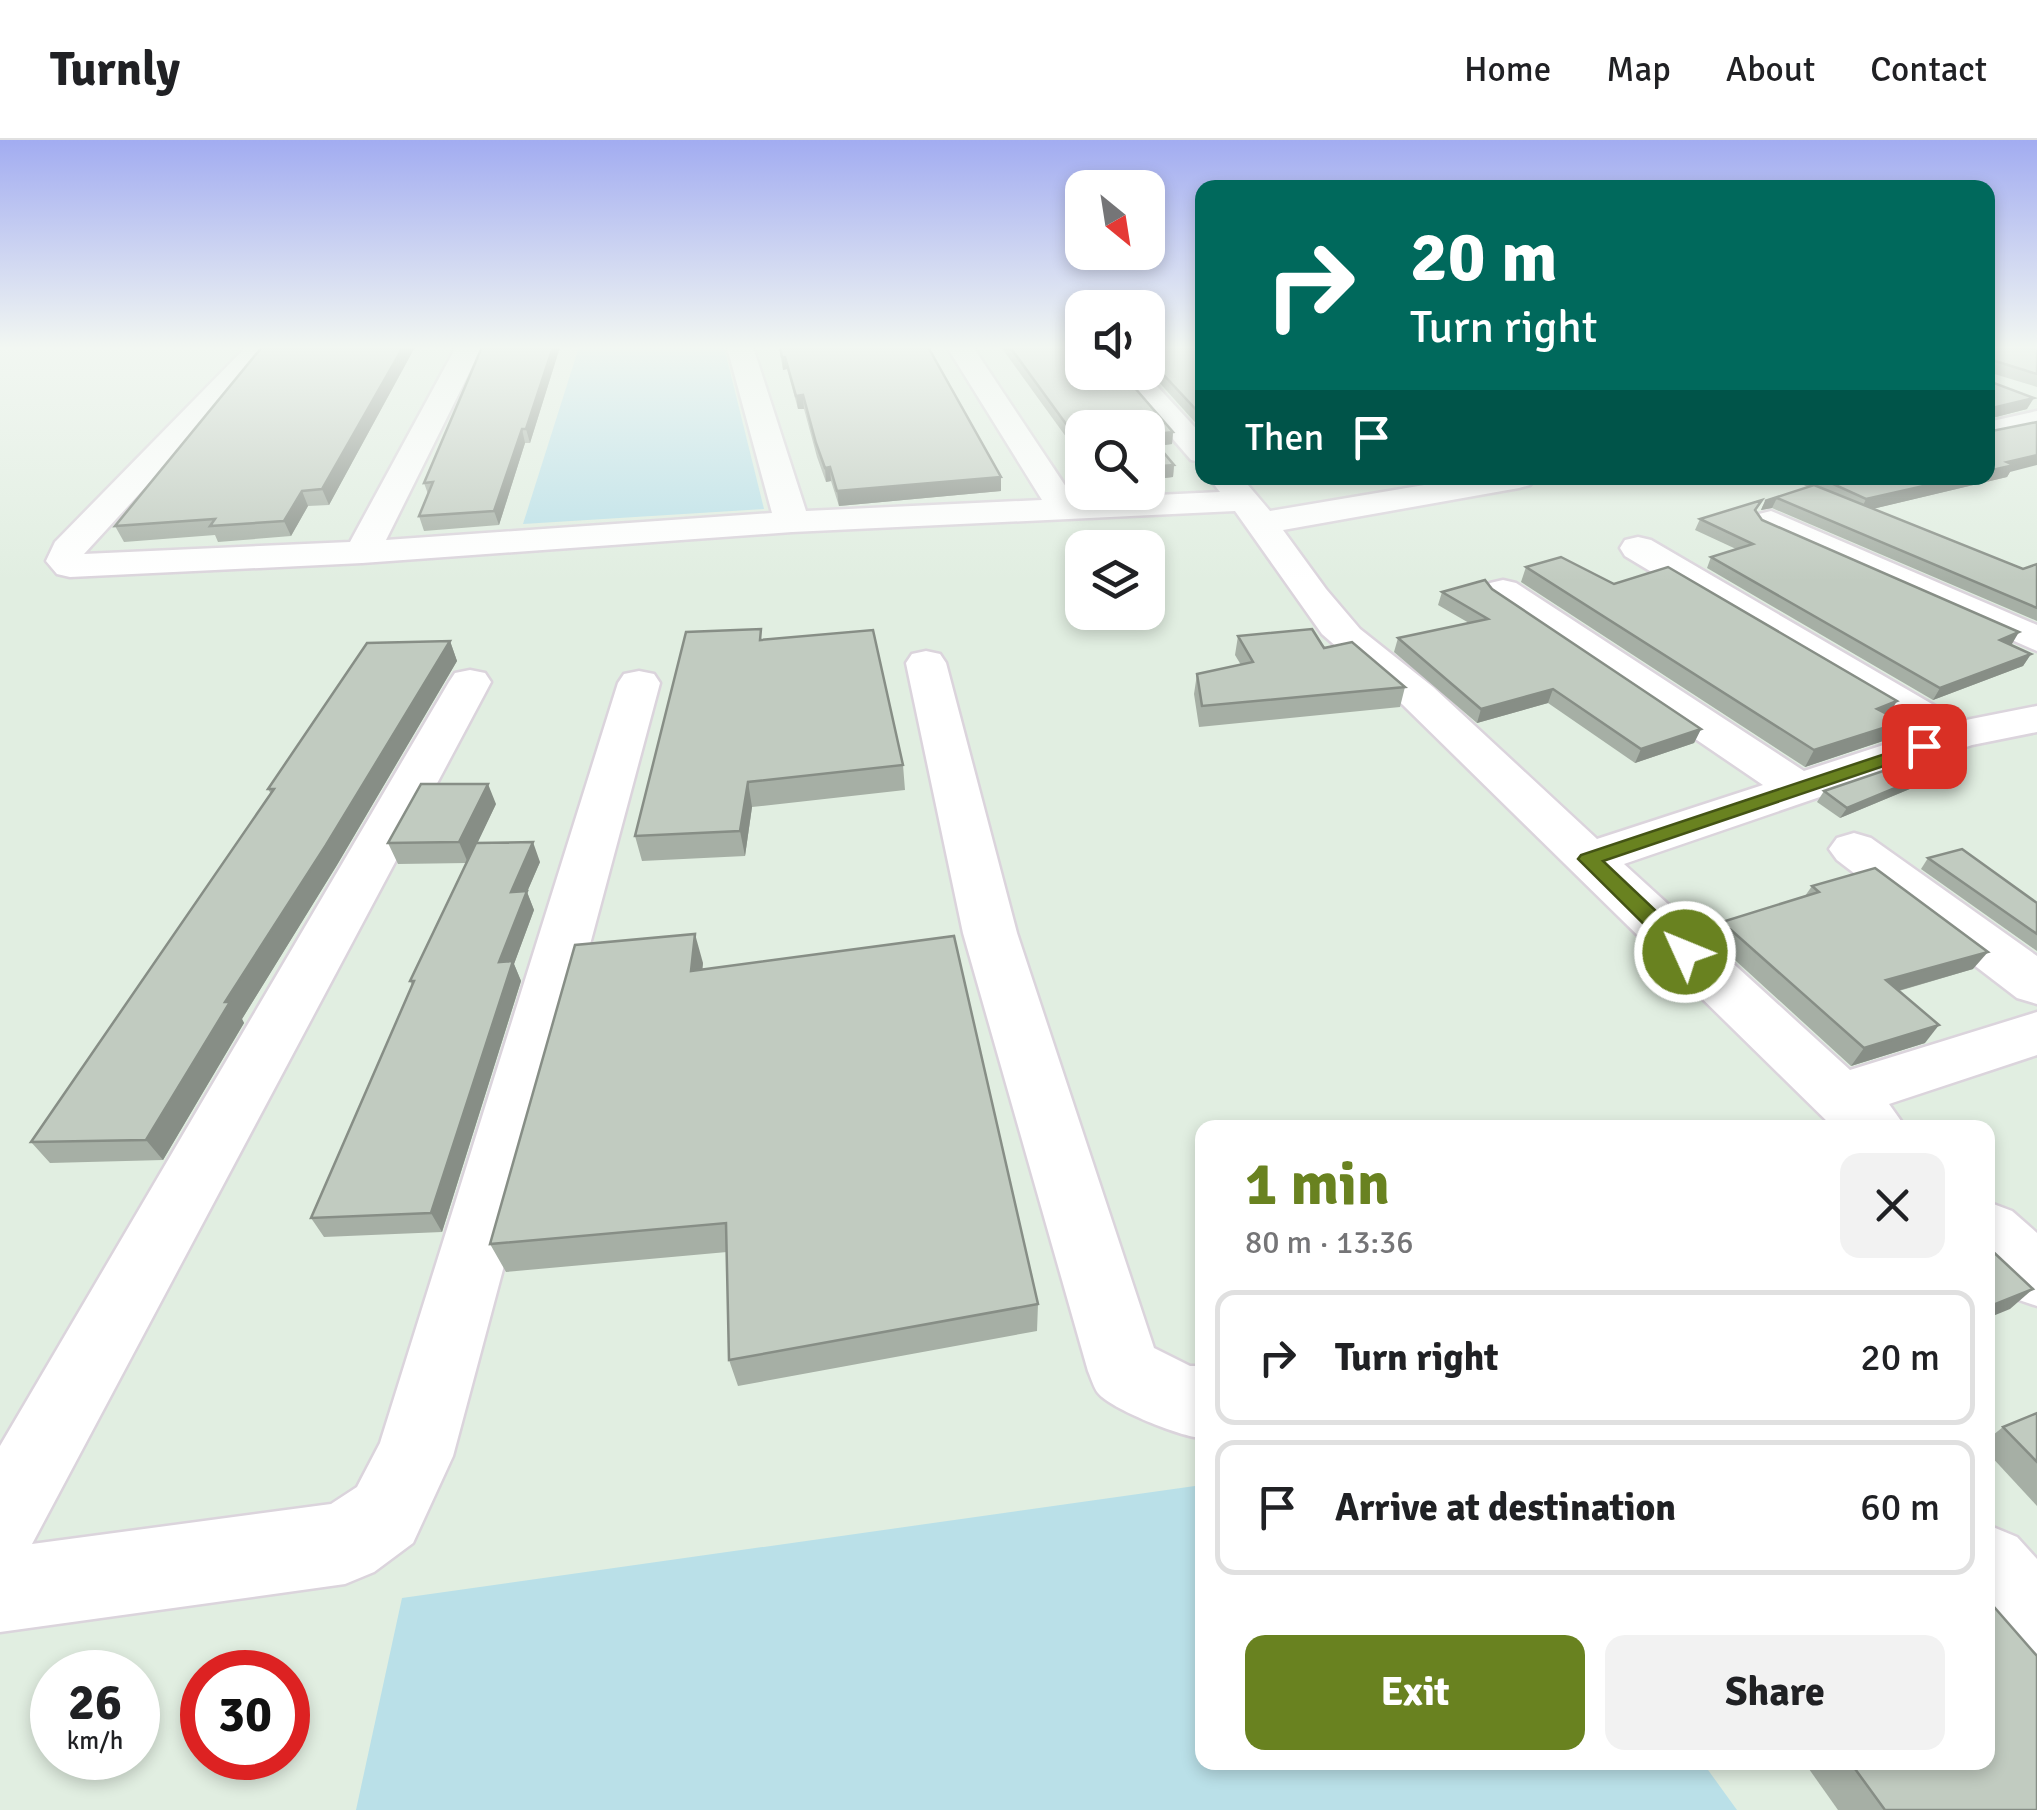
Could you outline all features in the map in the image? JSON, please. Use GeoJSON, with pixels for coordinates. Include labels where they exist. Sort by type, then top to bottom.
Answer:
{"type":"FeatureCollection","features":[{"type":"Feature","properties":{"kind":"street"},"geometry":{"type":"LineString","coordinates":[[187,425],[68,550],[64,561],[70,566],[99,567],[792,522],[1244,501],[1376,503],[1479,485]]}},
{"type":"Feature","properties":{"kind":"street"},"geometry":{"type":"LineString","coordinates":[[362,552],[428,425]]}},
{"type":"Feature","properties":{"kind":"street"},"geometry":{"type":"LineString","coordinates":[[763,425],[792,522]]}},
{"type":"Feature","properties":{"kind":"street"},"geometry":{"type":"LineString","coordinates":[[1010,425],[1064,509]]}},
{"type":"Feature","properties":{"kind":"street"},"geometry":{"type":"LineString","coordinates":[[1176,425],[1195,445]]}},
{"type":"Feature","properties":{"kind":"street"},"geometry":{"type":"LineString","coordinates":[[1353,485],[1376,503]]}},
{"type":"Feature","properties":{"kind":"street"},"geometry":{"type":"LineString","coordinates":[[1244,501],[1326,615],[1360,652],[1418,696],[1858,1112],[2037,1033]]}},
{"type":"Feature","properties":{"kind":"street"},"geometry":{"type":"LineString","coordinates":[[1771,521],[2037,639]]}},
{"type":"Feature","properties":{"kind":"street"},"geometry":{"type":"LineString","coordinates":[[1638,548],[1956,736]]}},
{"type":"Feature","properties":{"kind":"street"},"geometry":{"type":"LineString","coordinates":[[1502,591],[1798,788]]}},
{"type":"Feature","properties":{"kind":"street"},"geometry":{"type":"LineString","coordinates":[[926,663],[990,933],[1125,1371],[1185,1401],[1195,1402]]}},
{"type":"Feature","properties":{"kind":"street"},"geometry":{"type":"LineString","coordinates":[[0,1522],[470,682]]}},
{"type":"Feature","properties":{"kind":"street"},"geometry":{"type":"LineString","coordinates":[[0,1590],[345,1542],[385,1516],[414,1456],[639,684]]}},
{"type":"Feature","properties":{"kind":"street"},"geometry":{"type":"LineString","coordinates":[[1589,859],[1956,736],[1990,726],[2034,723]]}},
{"type":"Feature","properties":{"kind":"street"},"geometry":{"type":"LineString","coordinates":[[1854,850],[2037,984]]}},
{"type":"Feature","properties":{"kind":"street"},"geometry":{"type":"LineString","coordinates":[[1995,1237],[2037,1276]]}},
{"type":"Feature","properties":{"kind":"street"},"geometry":{"type":"LineString","coordinates":[[1995,1574],[2037,1623]]}},
{"type":"Feature","properties":{"kind":"shaded area"},"geometry":{"type":"Polygon","coordinates":[[[554,425],[743,425],[764,509],[523,524],[554,425]]]}},
{"type":"Feature","properties":{"kind":"shaded area"},"geometry":{"type":"Polygon","coordinates":[[[1195,1486],[1195,1770],[1708,1770],[1737,1810],[356,1810],[402,1598],[1195,1486]]]}},
{"type":"Feature","properties":{"kind":"building"},"geometry":{"type":"Polygon","coordinates":[[[198,425],[359,425],[322,489],[302,491],[284,521],[210,526],[215,519],[115,526],[198,425]]]}},
{"type":"Feature","properties":{"kind":"building"},"geometry":{"type":"Polygon","coordinates":[[[449,425],[527,425],[522,429],[494,511],[419,516],[433,482],[424,483],[449,425]]]}},
{"type":"Feature","properties":{"kind":"building"},"geometry":{"type":"Polygon","coordinates":[[[811,425],[972,425],[1001,477],[837,491],[830,467],[825,468],[811,425]]]}},
{"type":"Feature","properties":{"kind":"building"},"geometry":{"type":"Polygon","coordinates":[[[2037,425],[2037,455],[2007,462],[2014,465],[1995,469],[1995,430],[2037,425]]]}},
{"type":"Feature","properties":{"kind":"building"},"geometry":{"type":"Polygon","coordinates":[[[1814,485],[2023,569],[2037,564],[2037,608],[1777,498],[1765,501],[1814,485]]]}},
{"type":"Feature","properties":{"kind":"building"},"geometry":{"type":"Polygon","coordinates":[[[1835,485],[1928,485],[1866,499],[1835,485]]]}},
{"type":"Feature","properties":{"kind":"building"},"geometry":{"type":"Polygon","coordinates":[[[1762,500],[1755,510],[1762,520],[2019,632],[2000,640],[2031,654],[1940,688],[1711,557],[1753,544],[1700,519],[1762,500]]]}},
{"type":"Feature","properties":{"kind":"building"},"geometry":{"type":"Polygon","coordinates":[[[1561,557],[1614,584],[1668,567],[1897,701],[1877,709],[1902,722],[1814,750],[1526,567],[1561,557]]]}},
{"type":"Feature","properties":{"kind":"building"},"geometry":{"type":"Polygon","coordinates":[[[1485,580],[1492,589],[1701,729],[1641,749],[1553,689],[1481,709],[1398,638],[1488,619],[1442,592],[1485,580]]]}},
{"type":"Feature","properties":{"kind":"building"},"geometry":{"type":"Polygon","coordinates":[[[761,629],[760,640],[873,630],[903,765],[748,782],[740,831],[635,836],[686,632],[761,629]]]}},
{"type":"Feature","properties":{"kind":"building"},"geometry":{"type":"Polygon","coordinates":[[[1312,629],[1324,648],[1352,642],[1405,687],[1202,706],[1197,674],[1253,662],[1238,636],[1312,629]]]}},
{"type":"Feature","properties":{"kind":"building"},"geometry":{"type":"Polygon","coordinates":[[[450,641],[225,1002],[230,1002],[146,1140],[31,1142],[274,789],[268,789],[367,643],[450,641]]]}},
{"type":"Feature","properties":{"kind":"building"},"geometry":{"type":"Polygon","coordinates":[[[1942,751],[1960,761],[1847,808],[1824,791],[1942,751]]]}},
{"type":"Feature","properties":{"kind":"building"},"geometry":{"type":"Polygon","coordinates":[[[421,784],[488,784],[459,842],[388,843],[421,784]]]}},
{"type":"Feature","properties":{"kind":"building"},"geometry":{"type":"Polygon","coordinates":[[[533,842],[511,892],[527,891],[499,962],[513,961],[431,1213],[311,1218],[414,981],[410,981],[476,843],[533,842]]]}},
{"type":"Feature","properties":{"kind":"building"},"geometry":{"type":"Polygon","coordinates":[[[1962,849],[2037,903],[2037,934],[1928,858],[1962,849]]]}},
{"type":"Feature","properties":{"kind":"building"},"geometry":{"type":"Polygon","coordinates":[[[1875,868],[1988,952],[1886,980],[1939,1025],[1864,1048],[1722,922],[1819,892],[1812,886],[1875,868]]]}},
{"type":"Feature","properties":{"kind":"building"},"geometry":{"type":"Polygon","coordinates":[[[695,934],[691,971],[954,936],[1038,1304],[729,1360],[726,1223],[490,1244],[575,945],[695,934]]]}},
{"type":"Feature","properties":{"kind":"building"},"geometry":{"type":"Polygon","coordinates":[[[1995,1254],[2033,1289],[1995,1304],[1995,1254]]]}},
{"type":"Feature","properties":{"kind":"building"},"geometry":{"type":"Polygon","coordinates":[[[2037,1413],[2037,1462],[2003,1427],[2037,1413]]]}},
{"type":"Feature","properties":{"kind":"building"},"geometry":{"type":"Polygon","coordinates":[[[1995,1608],[2037,1656],[2037,1810],[1885,1810],[1856,1770],[1995,1770],[1995,1608]]]}},
{"type":"Feature","properties":{"kind":"route"},"geometry":{"type":"LineString","coordinates":[[1685,952],[1589,859],[1924,746]]}}]}
